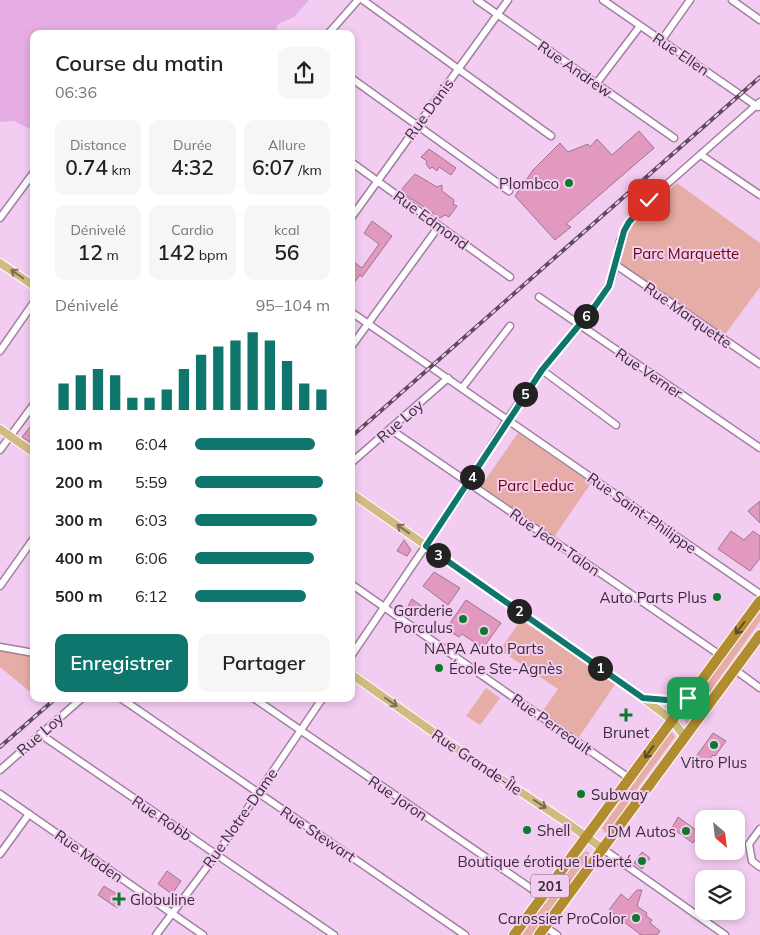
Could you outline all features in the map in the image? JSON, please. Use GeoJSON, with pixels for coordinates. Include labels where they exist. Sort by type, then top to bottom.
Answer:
{"type":"FeatureCollection","features":[{"type":"Feature","properties":{"kind":"highway","name":"201"},"geometry":{"type":"LineString","coordinates":[[514,935],[760,601]]}},
{"type":"Feature","properties":{"kind":"highway","name":"201"},"geometry":{"type":"LineString","coordinates":[[542,931],[760,635]]}},
{"type":"Feature","properties":{"kind":"main road"},"geometry":{"type":"LineString","coordinates":[[0,262],[30,283]]}},
{"type":"Feature","properties":{"kind":"main road"},"geometry":{"type":"LineString","coordinates":[[0,429],[30,450]]}},
{"type":"Feature","properties":{"kind":"main road"},"geometry":{"type":"LineString","coordinates":[[355,496],[643,698],[672,720],[685,737]]}},
{"type":"Feature","properties":{"kind":"main road","name":"Rue Grande-Île"},"geometry":{"type":"LineString","coordinates":[[355,677],[477,763],[586,836],[602,849]]}},
{"type":"Feature","properties":{"kind":"main road"},"geometry":{"type":"LineString","coordinates":[[643,698],[667,700],[688,698]]}},
{"type":"Feature","properties":{"kind":"street"},"geometry":{"type":"LineString","coordinates":[[332,30],[358,0]]}},
{"type":"Feature","properties":{"kind":"street"},"geometry":{"type":"LineString","coordinates":[[363,0],[551,136]]}},
{"type":"Feature","properties":{"kind":"street","name":"Rue Andrew"},"geometry":{"type":"LineString","coordinates":[[477,0],[674,138]]}},
{"type":"Feature","properties":{"kind":"street","name":"Rue Danis"},"geometry":{"type":"LineString","coordinates":[[355,213],[508,0]]}},
{"type":"Feature","properties":{"kind":"street","name":"Rue Ellen"},"geometry":{"type":"LineString","coordinates":[[603,0],[661,41],[759,105]]}},
{"type":"Feature","properties":{"kind":"street"},"geometry":{"type":"LineString","coordinates":[[661,41],[690,0]]}},
{"type":"Feature","properties":{"kind":"street"},"geometry":{"type":"LineString","coordinates":[[732,0],[760,20]]}},
{"type":"Feature","properties":{"kind":"street"},"geometry":{"type":"LineString","coordinates":[[596,84],[640,26]]}},
{"type":"Feature","properties":{"kind":"street"},"geometry":{"type":"LineString","coordinates":[[355,81],[509,191]]}},
{"type":"Feature","properties":{"kind":"street"},"geometry":{"type":"LineString","coordinates":[[355,650],[469,482],[507,420],[542,370],[609,286],[616,265],[620,241],[629,222],[649,200],[759,105]]}},
{"type":"Feature","properties":{"kind":"street"},"geometry":{"type":"LineString","coordinates":[[701,155],[760,195]]}},
{"type":"Feature","properties":{"kind":"street","name":"Rue Edmond"},"geometry":{"type":"LineString","coordinates":[[355,165],[510,277]]}},
{"type":"Feature","properties":{"kind":"street"},"geometry":{"type":"LineString","coordinates":[[0,218],[30,177]]}},
{"type":"Feature","properties":{"kind":"street"},"geometry":{"type":"LineString","coordinates":[[355,341],[439,226]]}},
{"type":"Feature","properties":{"kind":"street","name":"Rue Marquette"},"geometry":{"type":"LineString","coordinates":[[616,265],[760,364]]}},
{"type":"Feature","properties":{"kind":"street","name":"Rue Verner"},"geometry":{"type":"LineString","coordinates":[[539,297],[760,448]]}},
{"type":"Feature","properties":{"kind":"street"},"geometry":{"type":"LineString","coordinates":[[0,351],[30,308]]}},
{"type":"Feature","properties":{"kind":"street","name":"Rue Saint-Philippe"},"geometry":{"type":"LineString","coordinates":[[355,315],[760,594]]}},
{"type":"Feature","properties":{"kind":"street"},"geometry":{"type":"LineString","coordinates":[[462,388],[510,326]]}},
{"type":"Feature","properties":{"kind":"street"},"geometry":{"type":"LineString","coordinates":[[542,370],[616,425]]}},
{"type":"Feature","properties":{"kind":"street","name":"Rue Loy"},"geometry":{"type":"LineString","coordinates":[[355,459],[448,378]]}},
{"type":"Feature","properties":{"kind":"street"},"geometry":{"type":"LineString","coordinates":[[0,450],[30,409]]}},
{"type":"Feature","properties":{"kind":"street","name":"Rue Jean-Talon"},"geometry":{"type":"LineString","coordinates":[[390,429],[720,655]]}},
{"type":"Feature","properties":{"kind":"street"},"geometry":{"type":"LineString","coordinates":[[0,586],[30,544]]}},
{"type":"Feature","properties":{"kind":"street","name":"Rue Perreault"},"geometry":{"type":"LineString","coordinates":[[355,587],[629,778]]}},
{"type":"Feature","properties":{"kind":"street"},"geometry":{"type":"LineString","coordinates":[[0,647],[30,652]]}},
{"type":"Feature","properties":{"kind":"street"},"geometry":{"type":"LineString","coordinates":[[734,670],[760,688]]}},
{"type":"Feature","properties":{"kind":"street","name":"Rue Loy"},"geometry":{"type":"LineString","coordinates":[[0,770],[77,702]]}},
{"type":"Feature","properties":{"kind":"street","name":"Rue Stewart"},"geometry":{"type":"LineString","coordinates":[[126,702],[465,935]]}},
{"type":"Feature","properties":{"kind":"street","name":"Rue Joron"},"geometry":{"type":"LineString","coordinates":[[258,702],[542,896]]}},
{"type":"Feature","properties":{"kind":"street","name":"Rue Notre-Dame"},"geometry":{"type":"LineString","coordinates":[[156,935],[216,855],[320,702]]}},
{"type":"Feature","properties":{"kind":"street","name":"Rue Robb"},"geometry":{"type":"LineString","coordinates":[[40,734],[334,935]]}},
{"type":"Feature","properties":{"kind":"street","name":"Rue Maden"},"geometry":{"type":"LineString","coordinates":[[0,794],[203,935]]}},
{"type":"Feature","properties":{"kind":"street"},"geometry":{"type":"LineString","coordinates":[[0,854],[29,814]]}},
{"type":"Feature","properties":{"kind":"street"},"geometry":{"type":"LineString","coordinates":[[760,829],[749,844],[752,861],[760,867]]}},
{"type":"Feature","properties":{"kind":"street"},"geometry":{"type":"LineString","coordinates":[[602,849],[725,935]]}},
{"type":"Feature","properties":{"kind":"street"},"geometry":{"type":"LineString","coordinates":[[542,931],[556,935]]}},
{"type":"Feature","properties":{"kind":"green space","name":"Parc Marquette"},"geometry":{"type":"Polygon","coordinates":[[[677,183],[760,243],[760,287],[721,340],[616,265],[631,227],[645,210],[677,183]]]}},
{"type":"Feature","properties":{"kind":"green space","name":"Parc Leduc"},"geometry":{"type":"Polygon","coordinates":[[[518,433],[591,483],[554,537],[481,486],[518,433]]]}},
{"type":"Feature","properties":{"kind":"green space"},"geometry":{"type":"Polygon","coordinates":[[[760,612],[760,621],[687,724],[682,716],[760,612]]]}},
{"type":"Feature","properties":{"kind":"green space"},"geometry":{"type":"Polygon","coordinates":[[[521,620],[616,683],[579,737],[542,712],[558,689],[500,650],[521,620]]]}},
{"type":"Feature","properties":{"kind":"green space"},"geometry":{"type":"Polygon","coordinates":[[[0,647],[30,655],[30,692],[0,667],[0,647]]]}},
{"type":"Feature","properties":{"kind":"green space"},"geometry":{"type":"Polygon","coordinates":[[[486,688],[500,698],[480,725],[466,716],[486,688]]]}},
{"type":"Feature","properties":{"kind":"green space"},"geometry":{"type":"Polygon","coordinates":[[[672,732],[675,737],[639,786],[611,830],[605,833],[602,828],[672,732]]]}},
{"type":"Feature","properties":{"kind":"green space"},"geometry":{"type":"Polygon","coordinates":[[[586,851],[589,853],[589,856],[532,935],[522,935],[578,858],[586,851]]]}},
{"type":"Feature","properties":{"kind":"shaded area"},"geometry":{"type":"Polygon","coordinates":[[[0,0],[309,0],[294,17],[278,24],[276,30],[30,30],[30,129],[14,121],[0,122],[0,0]]]}},
{"type":"Feature","properties":{"kind":"building","name":"Plombco"},"geometry":{"type":"Polygon","coordinates":[[[639,131],[654,148],[566,224],[571,227],[555,240],[515,196],[533,170],[560,143],[568,152],[588,144],[590,147],[597,139],[612,155],[639,131]]]}},
{"type":"Feature","properties":{"kind":"building"},"geometry":{"type":"Polygon","coordinates":[[[429,149],[456,168],[451,175],[439,167],[437,171],[432,167],[430,169],[426,164],[427,161],[421,157],[429,149]]]}},
{"type":"Feature","properties":{"kind":"building"},"geometry":{"type":"Polygon","coordinates":[[[415,174],[437,187],[442,185],[442,191],[454,200],[453,204],[457,206],[449,217],[445,215],[440,218],[400,191],[415,174]]]}},
{"type":"Feature","properties":{"kind":"building"},"geometry":{"type":"Polygon","coordinates":[[[372,221],[392,236],[362,277],[360,275],[355,282],[355,263],[362,268],[379,244],[364,233],[372,221]]]}},
{"type":"Feature","properties":{"kind":"building"},"geometry":{"type":"Polygon","coordinates":[[[30,427],[30,442],[22,437],[30,427]]]}},
{"type":"Feature","properties":{"kind":"building"},"geometry":{"type":"Polygon","coordinates":[[[760,501],[760,523],[748,511],[760,501]]]}},
{"type":"Feature","properties":{"kind":"building"},"geometry":{"type":"Polygon","coordinates":[[[731,531],[744,540],[753,531],[760,536],[760,558],[750,571],[718,549],[731,531]]]}},
{"type":"Feature","properties":{"kind":"building"},"geometry":{"type":"Polygon","coordinates":[[[404,540],[411,550],[407,556],[397,551],[404,540]]]}},
{"type":"Feature","properties":{"kind":"building"},"geometry":{"type":"Polygon","coordinates":[[[434,572],[460,588],[448,605],[423,586],[434,572]]]}},
{"type":"Feature","properties":{"kind":"building"},"geometry":{"type":"Polygon","coordinates":[[[412,599],[423,607],[418,616],[407,608],[412,599]]]}},
{"type":"Feature","properties":{"kind":"building"},"geometry":{"type":"Polygon","coordinates":[[[466,600],[501,623],[483,648],[462,634],[459,637],[446,629],[466,600]]]}},
{"type":"Feature","properties":{"kind":"building","name":"Vitro Plus"},"geometry":{"type":"Polygon","coordinates":[[[713,733],[726,741],[715,756],[713,755],[704,765],[695,758],[713,733]]]}},
{"type":"Feature","properties":{"kind":"building","name":"DM Autos"},"geometry":{"type":"Polygon","coordinates":[[[678,817],[695,829],[695,840],[693,843],[672,828],[678,817]]]}},
{"type":"Feature","properties":{"kind":"building","name":"Boutique érotique Liberté"},"geometry":{"type":"Polygon","coordinates":[[[642,852],[650,858],[642,869],[634,863],[642,852]]]}},
{"type":"Feature","properties":{"kind":"building"},"geometry":{"type":"Polygon","coordinates":[[[167,871],[181,881],[172,894],[158,884],[167,871]]]}},
{"type":"Feature","properties":{"kind":"building"},"geometry":{"type":"Polygon","coordinates":[[[104,886],[123,898],[117,908],[98,895],[104,886]]]}},
{"type":"Feature","properties":{"kind":"building"},"geometry":{"type":"Polygon","coordinates":[[[637,890],[642,890],[637,906],[647,913],[646,916],[652,920],[650,923],[660,931],[657,935],[641,935],[609,910],[621,894],[628,900],[637,890]]]}},
{"type":"Feature","properties":{"kind":"railway"},"geometry":{"type":"LineString","coordinates":[[355,433],[760,77]]}},
{"type":"Feature","properties":{"kind":"railway"},"geometry":{"type":"LineString","coordinates":[[0,747],[52,702]]}},
{"type":"Feature","properties":{"kind":"place","name":"Plombco"},"geometry":{"type":"Point","coordinates":[569,183]}},
{"type":"Feature","properties":{"kind":"place","name":"Auto Parts Plus"},"geometry":{"type":"Point","coordinates":[717,597]}},
{"type":"Feature","properties":{"kind":"place","name":"Garderie Porculus"},"geometry":{"type":"Point","coordinates":[463,619]}},
{"type":"Feature","properties":{"kind":"place","name":"NAPA Auto Parts"},"geometry":{"type":"Point","coordinates":[484,631]}},
{"type":"Feature","properties":{"kind":"place","name":"École Ste-Agnès"},"geometry":{"type":"Point","coordinates":[439,668]}},
{"type":"Feature","properties":{"kind":"place","name":"Brunet"},"geometry":{"type":"Point","coordinates":[626,715]}},
{"type":"Feature","properties":{"kind":"place","name":"Vitro Plus"},"geometry":{"type":"Point","coordinates":[714,745]}},
{"type":"Feature","properties":{"kind":"place","name":"Subway"},"geometry":{"type":"Point","coordinates":[581,794]}},
{"type":"Feature","properties":{"kind":"place","name":"Shell"},"geometry":{"type":"Point","coordinates":[527,830]}},
{"type":"Feature","properties":{"kind":"place","name":"DM Autos"},"geometry":{"type":"Point","coordinates":[686,831]}},
{"type":"Feature","properties":{"kind":"place","name":"Boutique érotique Liberté"},"geometry":{"type":"Point","coordinates":[642,861]}},
{"type":"Feature","properties":{"kind":"place","name":"Globuline"},"geometry":{"type":"Point","coordinates":[119,899]}},
{"type":"Feature","properties":{"kind":"place","name":"Carossier ProColor"},"geometry":{"type":"Point","coordinates":[636,918]}},
{"type":"Feature","properties":{"kind":"route"},"geometry":{"type":"LineString","coordinates":[[649,200],[629,222],[624,231],[609,286],[595,306],[542,370],[507,420],[469,482],[426,546],[643,698],[667,700],[688,698]]}}]}
